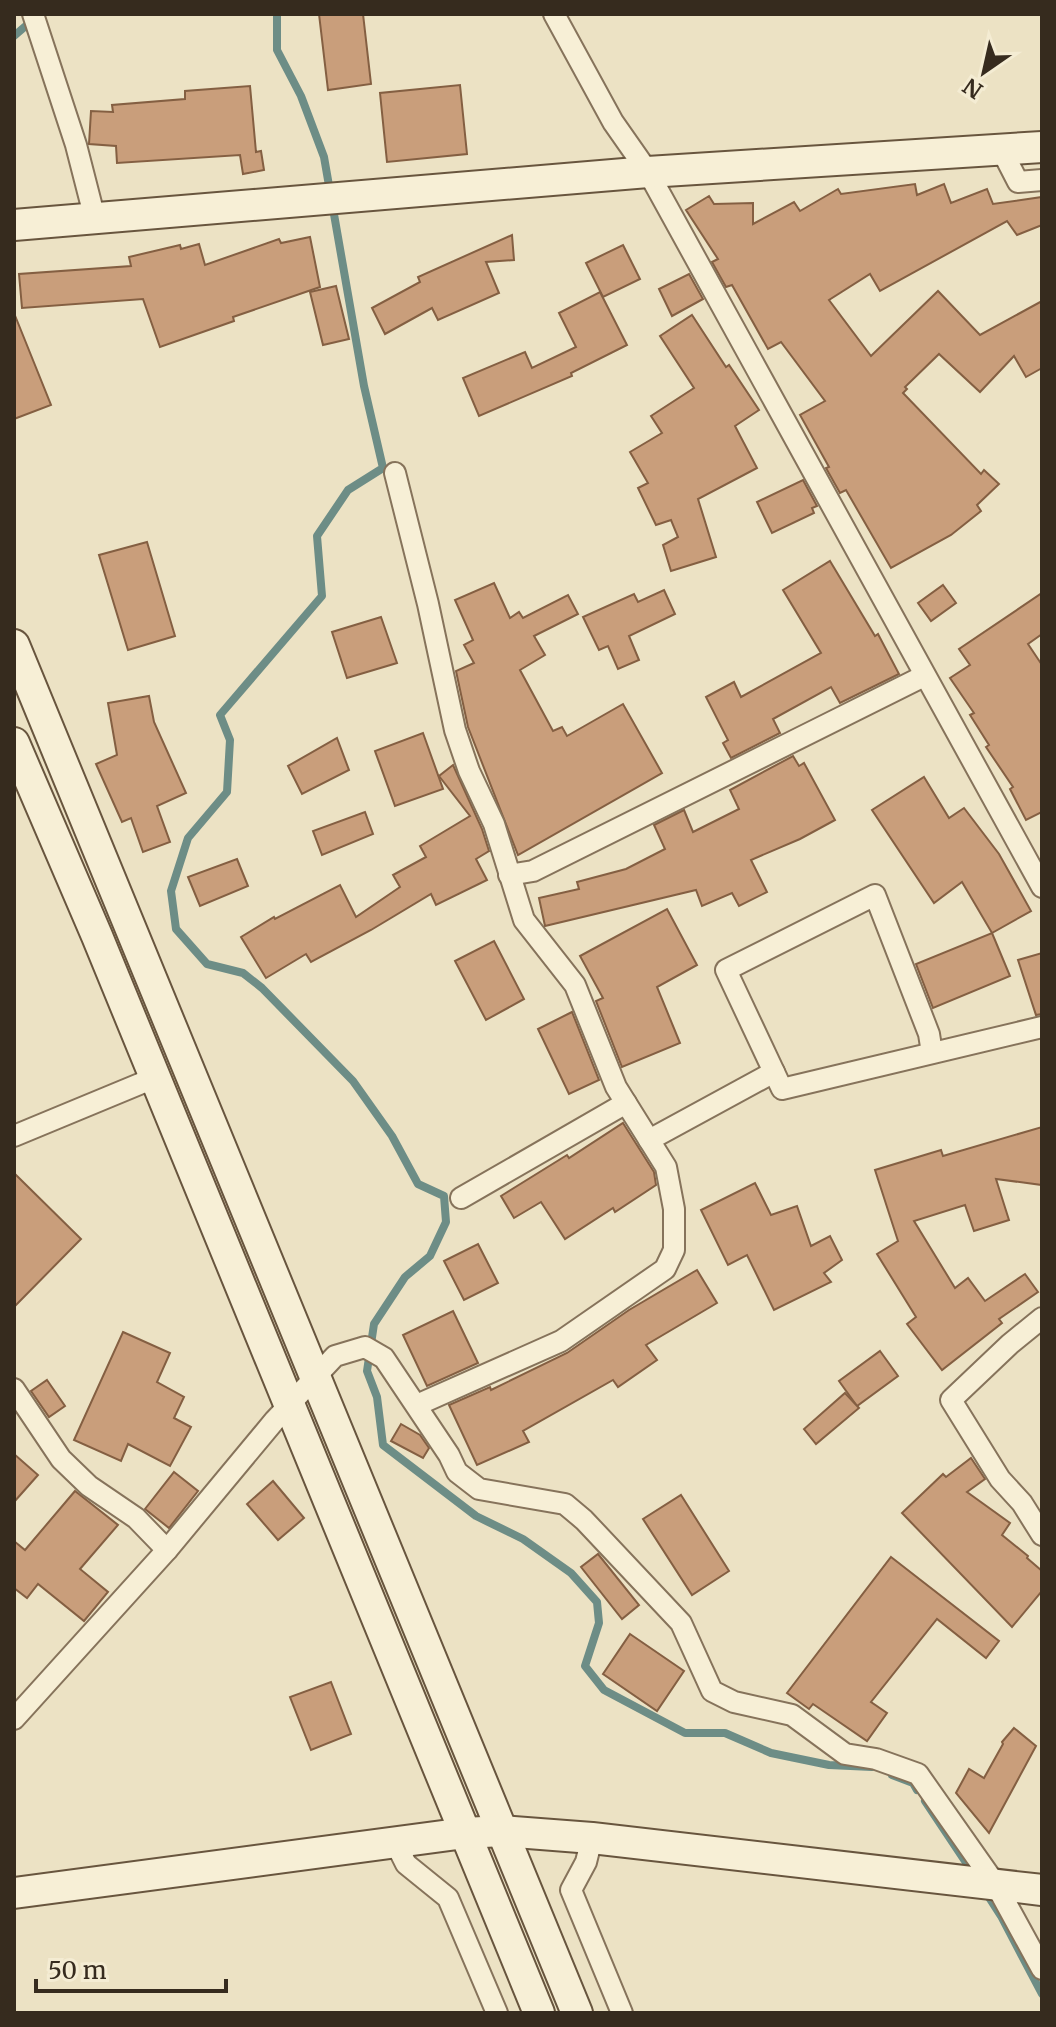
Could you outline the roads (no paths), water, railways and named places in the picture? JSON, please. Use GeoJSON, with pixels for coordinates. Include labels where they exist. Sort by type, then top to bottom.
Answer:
{"type":"FeatureCollection","features":[{"type":"Feature","properties":{"kind":"street"},"geometry":{"type":"LineString","coordinates":[[33,14],[76,145],[95,219]]}},
{"type":"Feature","properties":{"kind":"street"},"geometry":{"type":"LineString","coordinates":[[554,14],[613,122],[648,172],[1042,887]]}},
{"type":"Feature","properties":{"kind":"street"},"geometry":{"type":"LineString","coordinates":[[14,225],[648,172],[1042,147]]}},
{"type":"Feature","properties":{"kind":"street"},"geometry":{"type":"LineString","coordinates":[[1002,151],[1018,182],[1042,180]]}},
{"type":"Feature","properties":{"kind":"street"},"geometry":{"type":"LineString","coordinates":[[395,473],[455,730],[469,771],[494,824],[524,920],[575,985],[616,1087],[666,1167],[674,1209],[674,1250],[665,1269],[561,1341],[417,1405]]}},
{"type":"Feature","properties":{"kind":"street"},"geometry":{"type":"LineString","coordinates":[[14,645],[577,2013]]}},
{"type":"Feature","properties":{"kind":"street"},"geometry":{"type":"LineString","coordinates":[[509,875],[533,871],[924,676]]}},
{"type":"Feature","properties":{"kind":"street"},"geometry":{"type":"LineString","coordinates":[[14,743],[539,2013]]}},
{"type":"Feature","properties":{"kind":"street"},"geometry":{"type":"LineString","coordinates":[[932,1053],[929,1034],[875,895],[726,970],[782,1089],[1042,1027]]}},
{"type":"Feature","properties":{"kind":"street"},"geometry":{"type":"LineString","coordinates":[[649,1140],[774,1072]]}},
{"type":"Feature","properties":{"kind":"street"},"geometry":{"type":"LineString","coordinates":[[14,1136],[154,1078]]}},
{"type":"Feature","properties":{"kind":"street"},"geometry":{"type":"LineString","coordinates":[[461,1198],[626,1103]]}},
{"type":"Feature","properties":{"kind":"street"},"geometry":{"type":"LineString","coordinates":[[1042,1318],[951,1400],[1000,1479],[1022,1503],[1042,1535]]}},
{"type":"Feature","properties":{"kind":"street"},"geometry":{"type":"LineString","coordinates":[[14,1719],[167,1550],[288,1406],[335,1356],[365,1347],[384,1358],[417,1405],[457,1472],[479,1489],[565,1504],[584,1520],[681,1623],[712,1691],[734,1702],[792,1715],[811,1726],[845,1754],[876,1759],[918,1774],[996,1885],[1042,1969]]}},
{"type":"Feature","properties":{"kind":"street"},"geometry":{"type":"LineString","coordinates":[[14,1389],[61,1459],[89,1486],[136,1518],[167,1550]]}},
{"type":"Feature","properties":{"kind":"street"},"geometry":{"type":"LineString","coordinates":[[14,1893],[465,1833],[502,1831],[592,1838],[1042,1890]]}},
{"type":"Feature","properties":{"kind":"street"},"geometry":{"type":"LineString","coordinates":[[592,1838],[586,1862],[571,1890],[622,2013]]}},
{"type":"Feature","properties":{"kind":"street"},"geometry":{"type":"LineString","coordinates":[[395,1842],[406,1864],[448,1898],[497,2013]]}},
{"type":"Feature","properties":{"kind":"waterway"},"geometry":{"type":"LineString","coordinates":[[277,14],[277,50],[301,96],[324,157],[364,386],[383,468],[348,490],[317,536],[322,596],[220,715],[230,740],[227,792],[188,838],[171,891],[176,929],[207,964],[243,973],[262,988],[353,1081],[392,1136],[418,1184],[444,1196],[446,1222],[430,1256],[405,1277],[374,1324],[367,1371],[377,1397],[383,1445],[476,1516],[523,1539],[571,1573],[597,1602],[599,1623],[585,1666],[604,1690],[685,1733],[725,1733],[771,1753],[829,1765],[872,1767]]}},
{"type":"Feature","properties":{"kind":"waterway"},"geometry":{"type":"LineString","coordinates":[[14,36],[35,18]]}},
{"type":"Feature","properties":{"kind":"waterway"},"geometry":{"type":"LineString","coordinates":[[892,1775],[913,1783],[917,1790]]}},
{"type":"Feature","properties":{"kind":"waterway"},"geometry":{"type":"LineString","coordinates":[[925,1801],[973,1873]]}},
{"type":"Feature","properties":{"kind":"waterway"},"geometry":{"type":"LineString","coordinates":[[985,1891],[1042,1994]]}}]}
